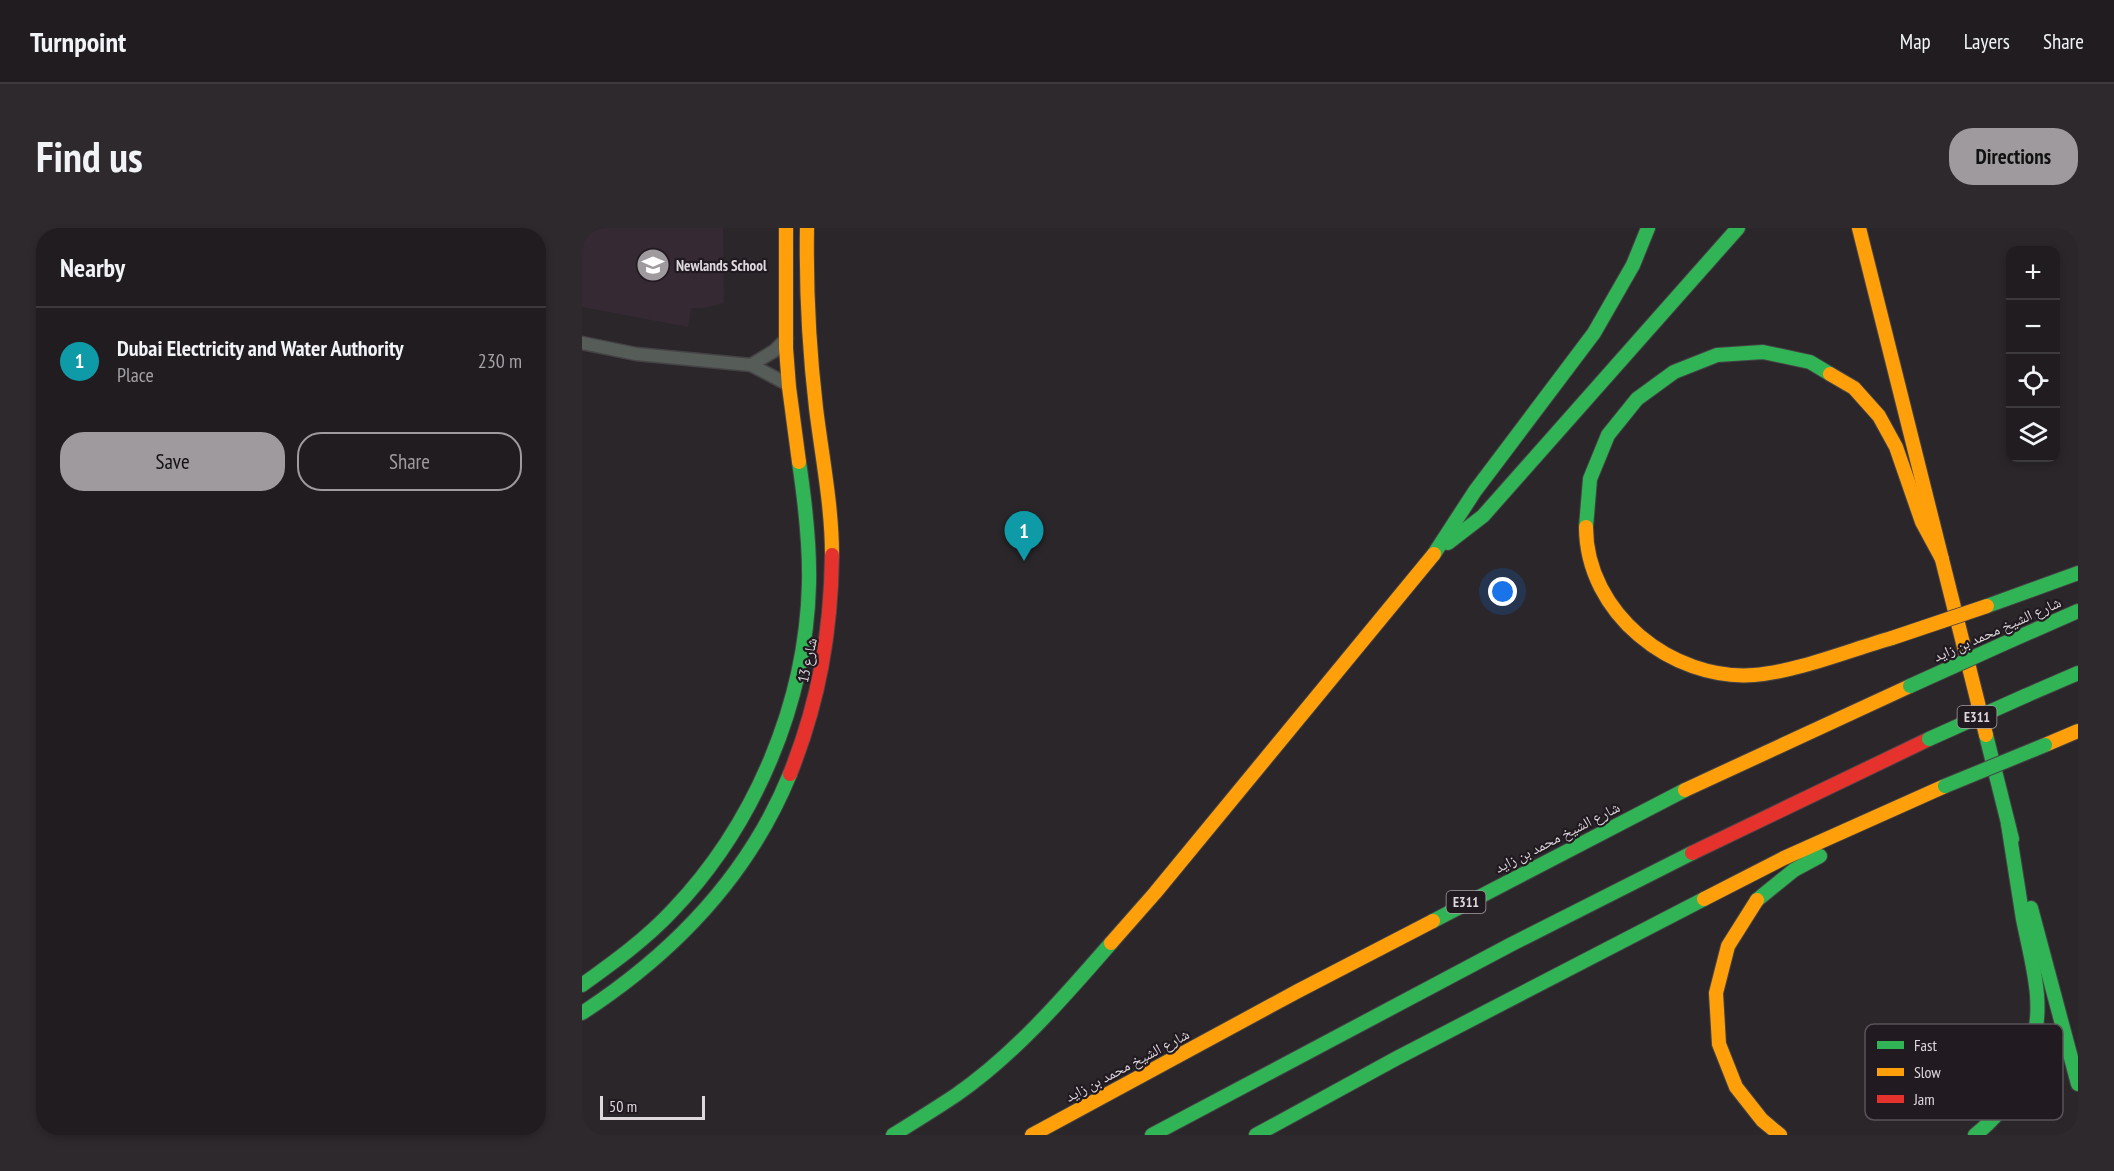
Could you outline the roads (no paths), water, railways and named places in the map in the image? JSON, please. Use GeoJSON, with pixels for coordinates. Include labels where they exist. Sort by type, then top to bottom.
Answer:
{"type":"FeatureCollection","features":[{"type":"Feature","properties":{"kind":"main road","name":"شارع 13"},"geometry":{"type":"LineString","coordinates":[[582,985],[613,963],[662,921],[711,864],[735,829],[756,791],[774,752],[788,712],[807,628],[809,584],[804,497],[789,385],[786,228]]}},
{"type":"Feature","properties":{"kind":"main road","name":"شارع 13"},"geometry":{"type":"LineString","coordinates":[[582,1013],[631,979],[673,944],[722,890],[750,850],[773,809],[792,768],[808,724],[829,635],[832,581],[830,515],[817,421],[811,355],[807,228]]}},
{"type":"Feature","properties":{"kind":"main road"},"geometry":{"type":"LineString","coordinates":[[893,1135],[957,1094],[1014,1047],[1069,992],[1162,884],[1435,553],[1474,492],[1551,393],[1608,311],[1637,258],[1648,228]]}},
{"type":"Feature","properties":{"kind":"main road"},"geometry":{"type":"LineString","coordinates":[[1435,553],[1483,516],[1738,228]]}},
{"type":"Feature","properties":{"kind":"main road"},"geometry":{"type":"LineString","coordinates":[[1859,228],[2008,824],[2062,1024]]}},
{"type":"Feature","properties":{"kind":"main road"},"geometry":{"type":"LineString","coordinates":[[1942,559],[1919,514],[1896,445],[1885,424],[1871,406],[1837,376],[1795,357],[1761,352],[1727,353],[1705,358],[1657,381],[1636,398],[1619,418],[1605,440],[1594,465],[1587,490],[1585,517],[1587,544],[1592,564],[1610,601],[1623,620],[1657,650],[1699,668],[1720,674],[1766,674],[1788,668],[1892,638],[2078,573]]}},
{"type":"Feature","properties":{"kind":"main road","name":"شارع الشيخ محمد بن زايد"},"geometry":{"type":"LineString","coordinates":[[1032,1135],[1308,985],[1685,790],[2078,611]]}},
{"type":"Feature","properties":{"kind":"main road","name":"E311"},"geometry":{"type":"LineString","coordinates":[[1152,1135],[1531,934],[1700,849],[1929,739],[2078,673]]}},
{"type":"Feature","properties":{"kind":"main road"},"geometry":{"type":"LineString","coordinates":[[1256,1135],[1445,1033],[1784,858],[1922,795],[2078,731]]}},
{"type":"Feature","properties":{"kind":"main road"},"geometry":{"type":"LineString","coordinates":[[1780,1135],[1762,1120],[1736,1087],[1719,1044],[1716,993],[1728,946],[1754,902],[1794,870],[1900,816],[1922,795]]}},
{"type":"Feature","properties":{"kind":"main road"},"geometry":{"type":"LineString","coordinates":[[2008,824],[2015,877],[2038,996],[2036,1024]]}},
{"type":"Feature","properties":{"kind":"main road"},"geometry":{"type":"LineString","coordinates":[[2063,1028],[2078,1084]]}},
{"type":"Feature","properties":{"kind":"main road"},"geometry":{"type":"LineString","coordinates":[[1975,1135],[1991,1120]]}},
{"type":"Feature","properties":{"kind":"street"},"geometry":{"type":"LineString","coordinates":[[751,365],[767,357],[787,338]]}},
{"type":"Feature","properties":{"kind":"street"},"geometry":{"type":"LineString","coordinates":[[582,344],[636,354],[751,365],[789,385]]}},
{"type":"Feature","properties":{"kind":"place","name":"Newlands School"},"geometry":{"type":"Point","coordinates":[653,265]}},
{"type":"Feature","properties":{"kind":"place","name":"Dubai Electricity and Water Authority"},"geometry":{"type":"Point","coordinates":[1024,561]}}]}
